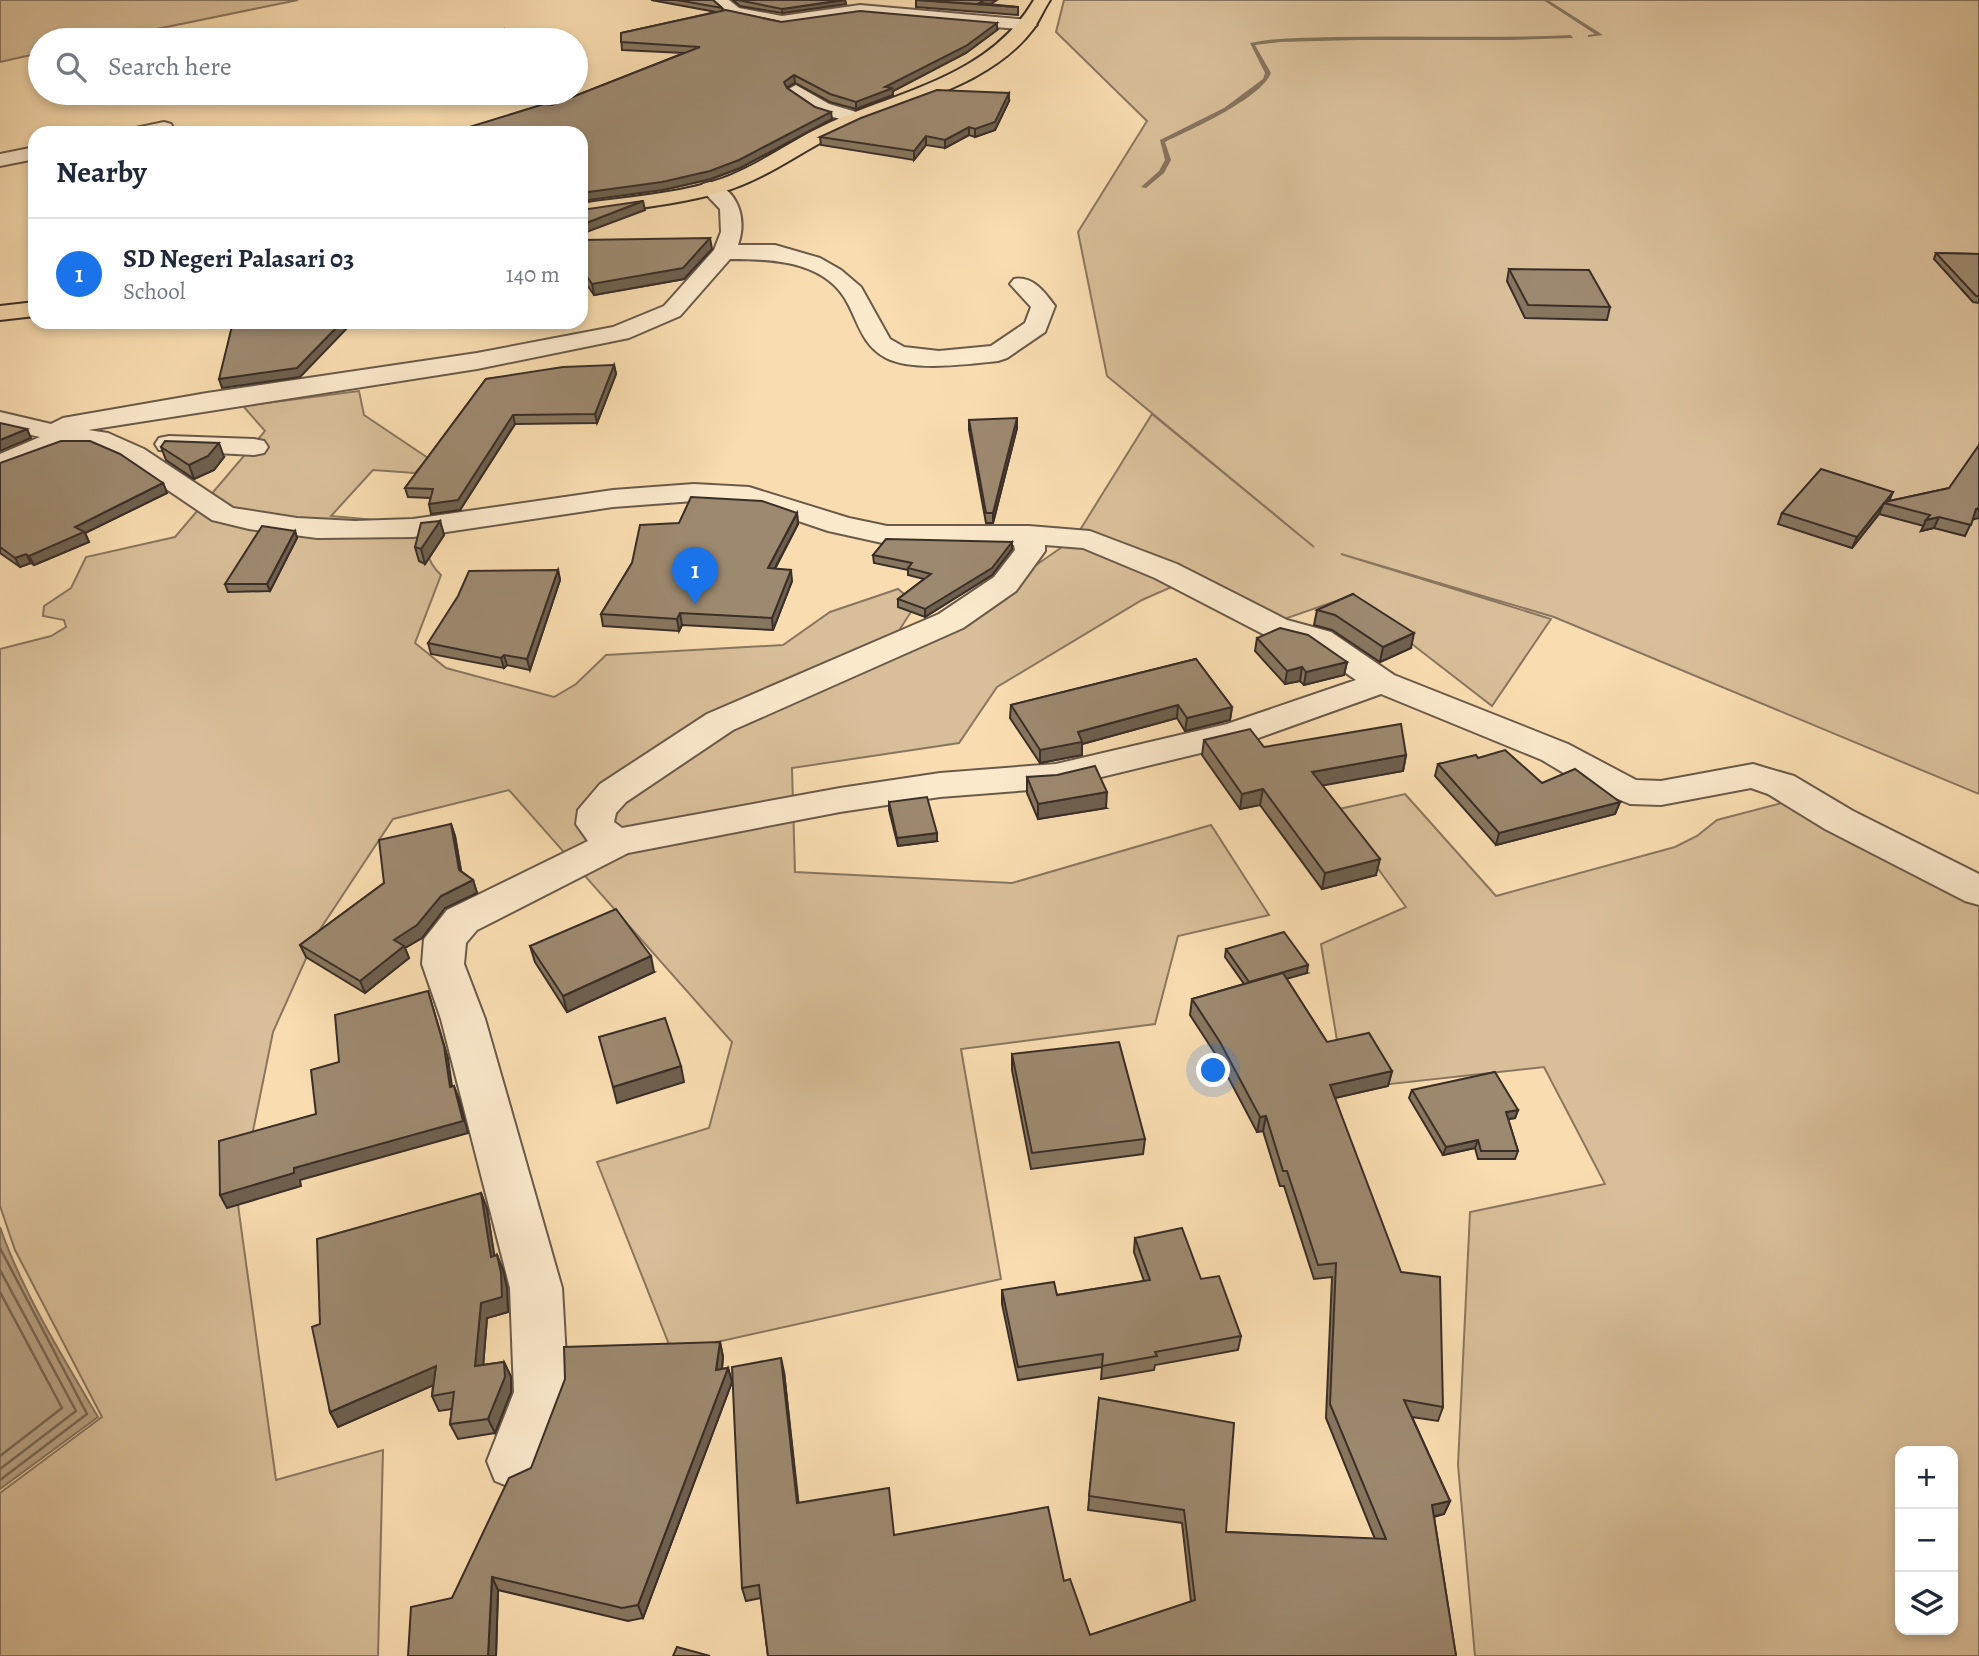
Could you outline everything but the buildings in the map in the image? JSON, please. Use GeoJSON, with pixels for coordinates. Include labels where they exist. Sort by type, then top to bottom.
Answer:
{"type":"FeatureCollection","features":[{"type":"Feature","properties":{"kind":"main road"},"geometry":{"type":"LineString","coordinates":[[588,209],[732,183],[774,164],[805,144],[856,118],[913,97],[965,72],[1014,41],[1029,25],[1042,0]]}},
{"type":"Feature","properties":{"kind":"main road"},"geometry":{"type":"LineString","coordinates":[[0,313],[28,310]]}},
{"type":"Feature","properties":{"kind":"street"},"geometry":{"type":"LineString","coordinates":[[720,0],[734,12],[782,21],[860,10],[1029,25]]}},
{"type":"Feature","properties":{"kind":"street"},"geometry":{"type":"LineString","coordinates":[[796,90],[822,108],[856,118]]}},
{"type":"Feature","properties":{"kind":"street"},"geometry":{"type":"LineString","coordinates":[[0,160],[28,154]]}},
{"type":"Feature","properties":{"kind":"street"},"geometry":{"type":"LineString","coordinates":[[0,464],[52,435],[194,403],[477,362],[620,333],[672,311],[724,252],[732,232],[730,206],[710,188]]}},
{"type":"Feature","properties":{"kind":"street"},"geometry":{"type":"LineString","coordinates":[[724,252],[775,253],[812,264],[833,275],[853,292],[872,332],[881,344],[897,354],[939,359],[998,353],[1036,327],[1043,306],[1022,284]]}},
{"type":"Feature","properties":{"kind":"street"},"geometry":{"type":"LineString","coordinates":[[0,420],[52,435],[93,438],[115,446],[141,460],[220,513],[258,522],[298,526],[411,528],[638,496],[735,493],[761,498],[842,525],[887,535],[1029,535],[1090,540],[1166,571],[1275,627],[1331,645],[1382,682],[1555,752],[1595,776],[1630,792],[1661,793],[1745,776],[1781,785],[1839,820],[1979,891]]}},
{"type":"Feature","properties":{"kind":"street"},"geometry":{"type":"LineString","coordinates":[[115,446],[139,443],[254,447]]}},
{"type":"Feature","properties":{"kind":"street"},"geometry":{"type":"LineString","coordinates":[[618,842],[605,836],[594,824],[597,810],[613,793],[720,722],[951,621],[1005,584],[1030,551],[1029,535]]}},
{"type":"Feature","properties":{"kind":"street"},"geometry":{"type":"LineString","coordinates":[[515,1461],[541,1392],[536,1288],[463,1019],[443,964],[445,939],[462,919],[618,842],[915,788],[1056,776],[1237,733],[1382,682]]}},
{"type":"Feature","properties":{"kind":"shaded area"},"geometry":{"type":"Polygon","coordinates":[[[0,0],[298,0],[162,28],[28,28],[28,56],[0,62],[0,0]]]}},
{"type":"Feature","properties":{"kind":"shaded area"},"geometry":{"type":"Polygon","coordinates":[[[1064,0],[1979,0],[1979,794],[1554,617],[1341,554],[1551,619],[1492,706],[1350,596],[1276,622],[1194,577],[1142,600],[997,687],[959,743],[792,768],[795,872],[1012,883],[1211,825],[1269,915],[1178,936],[1155,1024],[961,1049],[1001,1279],[672,1352],[597,1162],[709,1128],[732,1042],[509,790],[393,819],[317,934],[273,1032],[238,1205],[276,1480],[383,1450],[378,1656],[0,1656],[0,1493],[102,1417],[15,1250],[0,1206],[0,649],[51,636],[66,627],[64,620],[43,616],[44,606],[71,588],[86,557],[175,537],[265,431],[243,406],[359,391],[364,415],[428,458],[415,473],[373,470],[331,516],[430,525],[429,558],[441,575],[415,643],[446,668],[554,697],[576,684],[606,655],[783,645],[830,612],[898,589],[916,604],[900,629],[932,637],[1075,538],[1152,414],[1314,547],[1107,376],[1078,232],[1147,121],[1056,32],[1064,0]]]}},
{"type":"Feature","properties":{"kind":"shaded area"},"geometry":{"type":"Polygon","coordinates":[[[1405,794],[1496,896],[1675,847],[1697,836],[1717,820],[1797,799],[1979,904],[1979,1656],[1475,1656],[1458,1465],[1470,1212],[1605,1184],[1544,1067],[1345,1089],[1321,944],[1406,907],[1335,810],[1405,794]]]}},
{"type":"Feature","properties":{"kind":"water"},"geometry":{"type":"Polygon","coordinates":[[[0,1227],[32,1300],[98,1417],[0,1489],[0,1227]]]}},
{"type":"Feature","properties":{"kind":"waterway"},"geometry":{"type":"LineString","coordinates":[[1545,0],[1600,35],[1590,36]]}},
{"type":"Feature","properties":{"kind":"waterway"},"geometry":{"type":"LineString","coordinates":[[1144,187],[1162,172],[1168,160],[1162,141],[1226,109],[1265,80],[1268,73],[1252,44],[1280,40],[1358,38],[1571,37]]}},
{"type":"Feature","properties":{"kind":"place","name":"SD Negeri Palasari 03"},"geometry":{"type":"Point","coordinates":[695,605]}}]}
